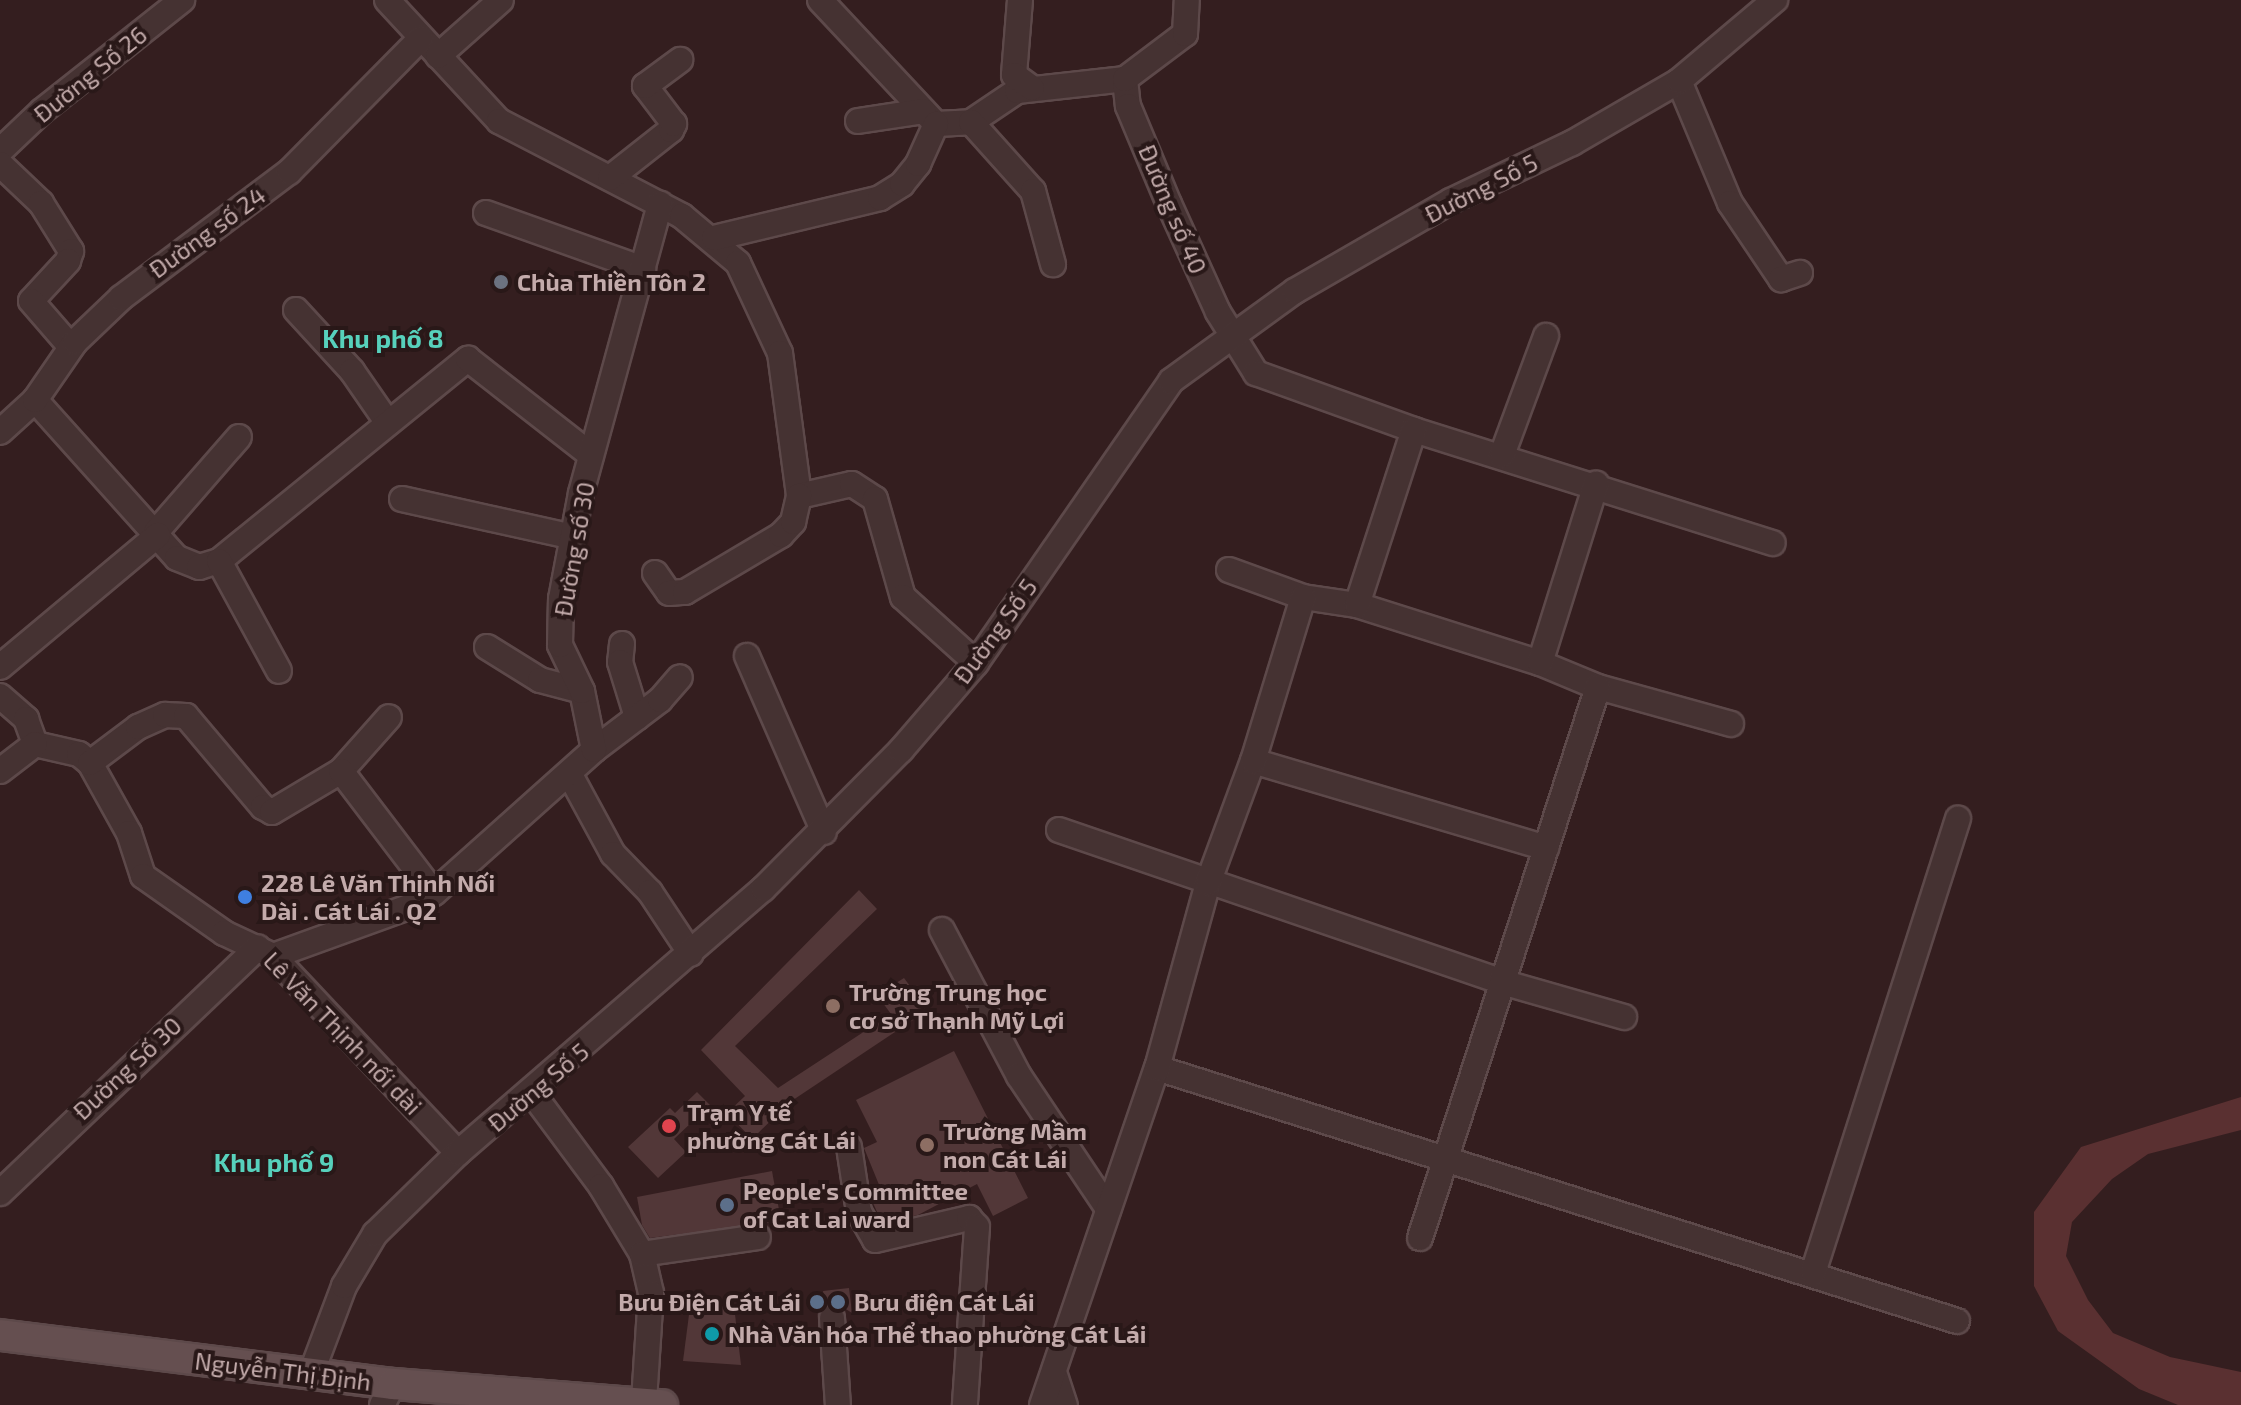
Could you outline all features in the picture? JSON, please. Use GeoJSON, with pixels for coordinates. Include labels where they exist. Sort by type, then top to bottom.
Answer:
{"type":"FeatureCollection","features":[{"type":"Feature","properties":{"kind":"main road","name":"Nguyễn Thị Định"},"geometry":{"type":"LineString","coordinates":[[0,1335],[311,1374],[388,1395],[651,1404]]}},
{"type":"Feature","properties":{"kind":"street","name":"Đường Số 26"},"geometry":{"type":"LineString","coordinates":[[0,151],[42,111],[182,0]]}},
{"type":"Feature","properties":{"kind":"street"},"geometry":{"type":"LineString","coordinates":[[387,0],[499,121],[660,204],[714,238],[738,263],[780,353],[799,496],[793,522],[781,535],[685,592],[669,593],[655,573]]}},
{"type":"Feature","properties":{"kind":"street"},"geometry":{"type":"LineString","coordinates":[[438,56],[501,0]]}},
{"type":"Feature","properties":{"kind":"street"},"geometry":{"type":"LineString","coordinates":[[820,0],[929,117]]}},
{"type":"Feature","properties":{"kind":"street"},"geometry":{"type":"LineString","coordinates":[[1020,0],[1014,75],[1032,88]]}},
{"type":"Feature","properties":{"kind":"street"},"geometry":{"type":"LineString","coordinates":[[858,121],[929,117],[971,122],[1017,91],[1125,79],[1185,34],[1187,0]]}},
{"type":"Feature","properties":{"kind":"street","name":"Đường Số 5"},"geometry":{"type":"LineString","coordinates":[[311,1374],[344,1286],[375,1234],[458,1153],[532,1093],[691,954],[824,832],[976,663],[1171,381],[1295,291],[1451,201],[1572,143],[1679,81],[1775,0]]}},
{"type":"Feature","properties":{"kind":"street","name":"Đường số 24"},"geometry":{"type":"LineString","coordinates":[[0,432],[35,400],[71,347],[155,269],[289,172],[421,38]]}},
{"type":"Feature","properties":{"kind":"street"},"geometry":{"type":"LineString","coordinates":[[610,178],[671,130],[674,124],[645,86],[680,60]]}},
{"type":"Feature","properties":{"kind":"street","name":"Đường số 40"},"geometry":{"type":"LineString","coordinates":[[1125,79],[1128,106],[1231,336],[1256,373],[1414,430],[1596,484],[1773,543]]}},
{"type":"Feature","properties":{"kind":"street"},"geometry":{"type":"LineString","coordinates":[[1679,81],[1730,203],[1781,279],[1800,273]]}},
{"type":"Feature","properties":{"kind":"street"},"geometry":{"type":"LineString","coordinates":[[714,238],[880,198],[902,184],[918,164],[929,117]]}},
{"type":"Feature","properties":{"kind":"street"},"geometry":{"type":"LineString","coordinates":[[971,122],[1033,191],[1053,264]]}},
{"type":"Feature","properties":{"kind":"street"},"geometry":{"type":"LineString","coordinates":[[0,164],[41,203],[71,251],[68,261],[31,301],[71,347]]}},
{"type":"Feature","properties":{"kind":"street","name":"Đường số 30"},"geometry":{"type":"LineString","coordinates":[[594,750],[582,691],[560,645],[561,599],[591,455],[660,204]]}},
{"type":"Feature","properties":{"kind":"street"},"geometry":{"type":"LineString","coordinates":[[486,213],[643,269]]}},
{"type":"Feature","properties":{"kind":"street"},"geometry":{"type":"LineString","coordinates":[[296,310],[352,371],[388,423]]}},
{"type":"Feature","properties":{"kind":"street"},"geometry":{"type":"LineString","coordinates":[[1502,455],[1546,336]]}},
{"type":"Feature","properties":{"kind":"street"},"geometry":{"type":"LineString","coordinates":[[35,400],[177,558],[199,567],[219,561],[468,359],[591,455]]}},
{"type":"Feature","properties":{"kind":"street"},"geometry":{"type":"LineString","coordinates":[[1357,605],[1414,430]]}},
{"type":"Feature","properties":{"kind":"street"},"geometry":{"type":"LineString","coordinates":[[0,667],[157,533],[239,437]]}},
{"type":"Feature","properties":{"kind":"street"},"geometry":{"type":"LineString","coordinates":[[799,496],[852,484],[875,499],[903,597],[976,663]]}},
{"type":"Feature","properties":{"kind":"street"},"geometry":{"type":"LineString","coordinates":[[1540,663],[1596,484]]}},
{"type":"Feature","properties":{"kind":"street"},"geometry":{"type":"LineString","coordinates":[[402,499],[573,537]]}},
{"type":"Feature","properties":{"kind":"street"},"geometry":{"type":"LineString","coordinates":[[219,561],[279,671]]}},
{"type":"Feature","properties":{"kind":"street"},"geometry":{"type":"LineString","coordinates":[[1229,570],[1303,597],[1357,605],[1540,663],[1598,687],[1731,724]]}},
{"type":"Feature","properties":{"kind":"street"},"geometry":{"type":"LineString","coordinates":[[1042,1405],[1157,1068],[1208,883],[1253,761],[1303,597]]}},
{"type":"Feature","properties":{"kind":"street"},"geometry":{"type":"LineString","coordinates":[[622,644],[620,662],[637,717]]}},
{"type":"Feature","properties":{"kind":"street"},"geometry":{"type":"LineString","coordinates":[[487,647],[540,680],[582,691]]}},
{"type":"Feature","properties":{"kind":"street"},"geometry":{"type":"LineString","coordinates":[[747,656],[824,832]]}},
{"type":"Feature","properties":{"kind":"street"},"geometry":{"type":"LineString","coordinates":[[266,952],[414,905],[434,893],[680,677]]}},
{"type":"Feature","properties":{"kind":"street"},"geometry":{"type":"LineString","coordinates":[[1420,1238],[1598,687]]}},
{"type":"Feature","properties":{"kind":"street"},"geometry":{"type":"LineString","coordinates":[[0,696],[26,719],[35,744]]}},
{"type":"Feature","properties":{"kind":"street"},"geometry":{"type":"LineString","coordinates":[[35,744],[79,754],[90,763],[138,727],[165,715],[186,716],[272,812],[341,771],[389,717]]}},
{"type":"Feature","properties":{"kind":"street"},"geometry":{"type":"LineString","coordinates":[[0,771],[35,744]]}},
{"type":"Feature","properties":{"kind":"street"},"geometry":{"type":"LineString","coordinates":[[1253,761],[1546,848]]}},
{"type":"Feature","properties":{"kind":"street","name":"Lê Văn Thịnh nối dài"},"geometry":{"type":"LineString","coordinates":[[90,763],[129,833],[143,876],[224,933],[266,952],[458,1153]]}},
{"type":"Feature","properties":{"kind":"street"},"geometry":{"type":"LineString","coordinates":[[341,771],[434,893]]}},
{"type":"Feature","properties":{"kind":"street"},"geometry":{"type":"LineString","coordinates":[[569,773],[613,854],[650,892],[691,954]]}},
{"type":"Feature","properties":{"kind":"street"},"geometry":{"type":"LineString","coordinates":[[1813,1273],[1958,819]]}},
{"type":"Feature","properties":{"kind":"street"},"geometry":{"type":"LineString","coordinates":[[1059,830],[1502,982],[1624,1017]]}},
{"type":"Feature","properties":{"kind":"street"},"geometry":{"type":"LineString","coordinates":[[942,930],[1019,1076],[1108,1209]]}},
{"type":"Feature","properties":{"kind":"street","name":"Đường Số 30"},"geometry":{"type":"LineString","coordinates":[[0,1193],[266,952]]}},
{"type":"Feature","properties":{"kind":"street"},"geometry":{"type":"LineString","coordinates":[[1157,1068],[1957,1321]]}},
{"type":"Feature","properties":{"kind":"street"},"geometry":{"type":"LineString","coordinates":[[532,1093],[601,1186],[642,1254],[651,1293],[651,1404]]}},
{"type":"Feature","properties":{"kind":"street"},"geometry":{"type":"LineString","coordinates":[[849,1147],[859,1212],[875,1240],[969,1218],[977,1227],[965,1405]]}},
{"type":"Feature","properties":{"kind":"street"},"geometry":{"type":"LineString","coordinates":[[642,1254],[758,1237]]}},
{"type":"Feature","properties":{"kind":"street"},"geometry":{"type":"LineString","coordinates":[[832,1318],[838,1405]]}},
{"type":"Feature","properties":{"kind":"street"},"geometry":{"type":"LineString","coordinates":[[1054,1372],[1065,1405]]}},
{"type":"Feature","properties":{"kind":"shaded area"},"geometry":{"type":"Polygon","coordinates":[[[2241,1097],[2241,1130],[2148,1154],[2112,1179],[2072,1222],[2066,1256],[2088,1300],[2113,1333],[2170,1357],[2241,1372],[2241,1405],[2178,1405],[2139,1389],[2058,1331],[2034,1286],[2034,1212],[2081,1147],[2241,1097]]]}},
{"type":"Feature","properties":{"kind":"building"},"geometry":{"type":"Polygon","coordinates":[[[859,890],[877,909],[735,1046],[778,1088],[891,1014],[877,995],[904,978],[928,1010],[790,1102],[752,1139],[727,1113],[745,1096],[701,1050],[859,890]]]}},
{"type":"Feature","properties":{"kind":"building"},"geometry":{"type":"Polygon","coordinates":[[[954,1051],[1028,1198],[993,1216],[977,1184],[918,1215],[882,1223],[873,1203],[884,1197],[864,1148],[877,1142],[856,1100],[954,1051]]]}},
{"type":"Feature","properties":{"kind":"building","name":"Trạm Y tế phường Cát Lái"},"geometry":{"type":"Polygon","coordinates":[[[697,1092],[710,1105],[674,1139],[686,1152],[658,1178],[628,1147],[670,1108],[675,1113],[697,1092]]]}},
{"type":"Feature","properties":{"kind":"building","name":"People's Committee of Cat Lai ward"},"geometry":{"type":"Polygon","coordinates":[[[772,1171],[781,1221],[650,1238],[642,1225],[637,1197],[772,1171]]]}},
{"type":"Feature","properties":{"kind":"building","name":"Bưu điện Cát Lái"},"geometry":{"type":"Polygon","coordinates":[[[849,1288],[852,1313],[838,1304],[825,1305],[823,1291],[849,1288]]]}},
{"type":"Feature","properties":{"kind":"building","name":"Nhà Văn hóa Thể thao phường Cát Lái"},"geometry":{"type":"Polygon","coordinates":[[[734,1306],[741,1365],[683,1361],[690,1307],[734,1306]]]}},
{"type":"Feature","properties":{"kind":"place","name":"Chùa Thiền Tôn 2"},"geometry":{"type":"Point","coordinates":[501,282]}},
{"type":"Feature","properties":{"kind":"place","name":"228 Lê Văn Thịnh Nối Dài . Cát Lái . Q2"},"geometry":{"type":"Point","coordinates":[245,897]}},
{"type":"Feature","properties":{"kind":"place","name":"Trường Trung học cơ sở Thạnh Mỹ Lợi"},"geometry":{"type":"Point","coordinates":[833,1006]}},
{"type":"Feature","properties":{"kind":"place","name":"Trạm Y tế phường Cát Lái"},"geometry":{"type":"Point","coordinates":[669,1126]}},
{"type":"Feature","properties":{"kind":"place","name":"Trường Mầm non Cát Lái"},"geometry":{"type":"Point","coordinates":[927,1145]}},
{"type":"Feature","properties":{"kind":"place","name":"People's Committee of Cat Lai ward"},"geometry":{"type":"Point","coordinates":[727,1205]}},
{"type":"Feature","properties":{"kind":"place","name":"Bưu Điện Cát Lái"},"geometry":{"type":"Point","coordinates":[817,1302]}},
{"type":"Feature","properties":{"kind":"place","name":"Bưu điện Cát Lái"},"geometry":{"type":"Point","coordinates":[838,1302]}},
{"type":"Feature","properties":{"kind":"place","name":"Nhà Văn hóa Thể thao phường Cát Lái"},"geometry":{"type":"Point","coordinates":[712,1334]}},
{"type":"Feature","properties":{"kind":"district","name":"Khu phố 8"},"geometry":{"type":"Point","coordinates":[383,338]}},
{"type":"Feature","properties":{"kind":"district","name":"Khu phố 9"},"geometry":{"type":"Point","coordinates":[274,1162]}}]}
